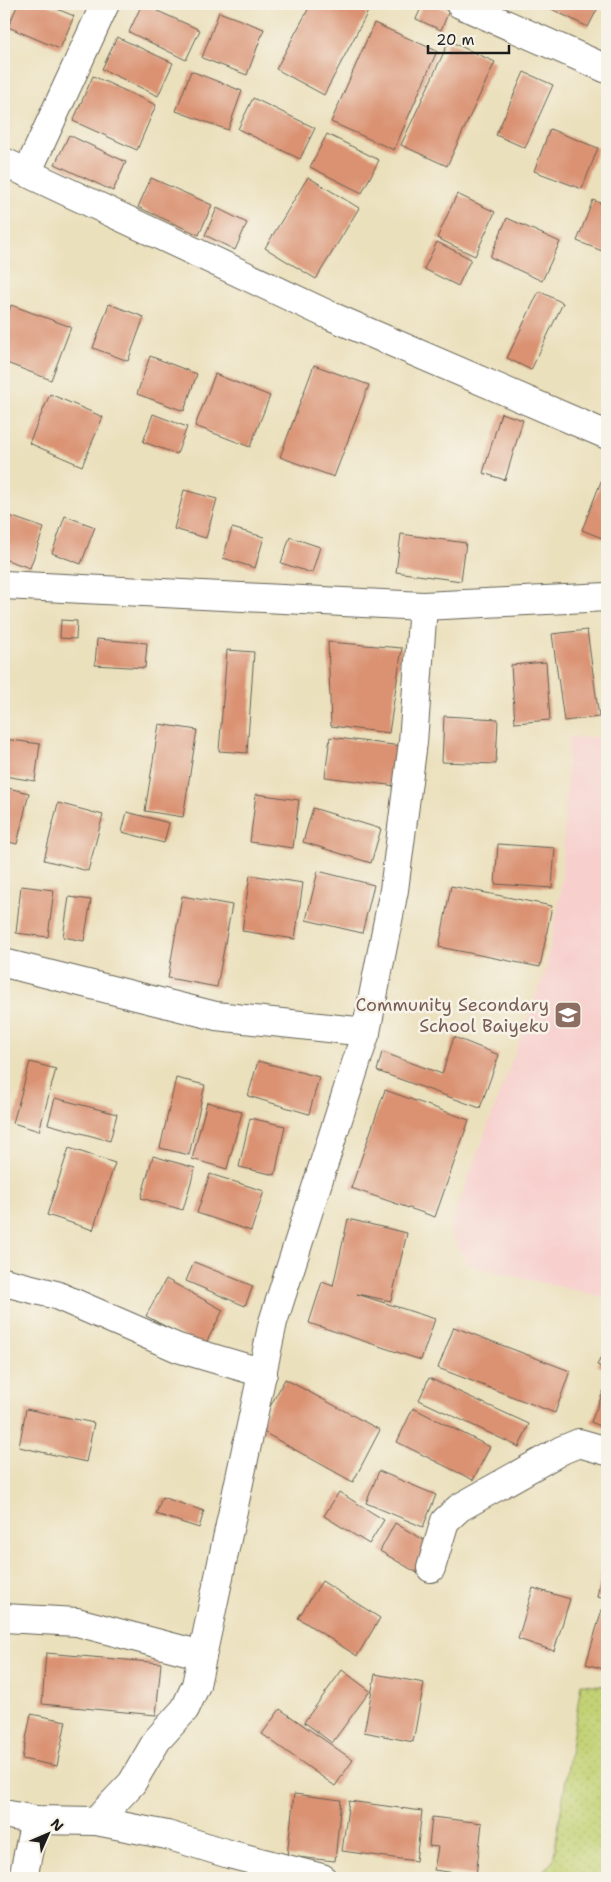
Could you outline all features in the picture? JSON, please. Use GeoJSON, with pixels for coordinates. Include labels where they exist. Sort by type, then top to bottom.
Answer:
{"type":"FeatureCollection","features":[{"type":"Feature","properties":{"kind":"street"},"geometry":{"type":"LineString","coordinates":[[105,4],[15,168],[330,316],[607,435]]}},
{"type":"Feature","properties":{"kind":"street"},"geometry":{"type":"LineString","coordinates":[[460,4],[607,69]]}},
{"type":"Feature","properties":{"kind":"street"},"geometry":{"type":"LineString","coordinates":[[4,585],[423,606],[607,597]]}},
{"type":"Feature","properties":{"kind":"street"},"geometry":{"type":"LineString","coordinates":[[96,1821],[132,1783],[157,1740],[185,1709],[196,1685],[273,1322],[366,1032],[394,890],[413,742],[423,606]]}},
{"type":"Feature","properties":{"kind":"street"},"geometry":{"type":"LineString","coordinates":[[4,963],[216,1016],[366,1032]]}},
{"type":"Feature","properties":{"kind":"street"},"geometry":{"type":"LineString","coordinates":[[4,1282],[56,1295],[178,1348],[263,1373]]}},
{"type":"Feature","properties":{"kind":"street"},"geometry":{"type":"LineString","coordinates":[[431,1568],[445,1521],[459,1508],[562,1450],[579,1443],[607,1451]]}},
{"type":"Feature","properties":{"kind":"street"},"geometry":{"type":"LineString","coordinates":[[4,1618],[77,1622],[202,1655]]}},
{"type":"Feature","properties":{"kind":"street"},"geometry":{"type":"LineString","coordinates":[[4,1814],[35,1820],[96,1821],[167,1835],[229,1854],[322,1878]]}},
{"type":"Feature","properties":{"kind":"street"},"geometry":{"type":"LineString","coordinates":[[23,1878],[35,1820]]}},
{"type":"Feature","properties":{"kind":"shaded area","name":"Community Secondary School Baiyeku"},"geometry":{"type":"Polygon","coordinates":[[[569,737],[607,737],[607,1298],[468,1265],[449,1230],[545,972],[561,891],[569,737]]]}},
{"type":"Feature","properties":{"kind":"green space"},"geometry":{"type":"Polygon","coordinates":[[[581,1684],[607,1686],[607,1878],[535,1878],[553,1861],[581,1684]]]}},
{"type":"Feature","properties":{"kind":"building"},"geometry":{"type":"Polygon","coordinates":[[[18,4],[45,4],[74,16],[60,49],[8,27],[18,4]]]}},
{"type":"Feature","properties":{"kind":"building"},"geometry":{"type":"Polygon","coordinates":[[[142,4],[200,30],[186,60],[129,32],[142,4]]]}},
{"type":"Feature","properties":{"kind":"building"},"geometry":{"type":"Polygon","coordinates":[[[311,4],[372,4],[324,95],[276,69],[311,4]]]}},
{"type":"Feature","properties":{"kind":"building"},"geometry":{"type":"Polygon","coordinates":[[[423,4],[432,4],[449,11],[441,30],[416,19],[423,4]]]}},
{"type":"Feature","properties":{"kind":"building"},"geometry":{"type":"Polygon","coordinates":[[[541,4],[600,4],[588,27],[541,4]]]}},
{"type":"Feature","properties":{"kind":"building"},"geometry":{"type":"Polygon","coordinates":[[[219,12],[264,29],[247,75],[202,58],[219,12]]]}},
{"type":"Feature","properties":{"kind":"building"},"geometry":{"type":"Polygon","coordinates":[[[374,23],[437,51],[394,150],[331,122],[374,23]]]}},
{"type":"Feature","properties":{"kind":"building"},"geometry":{"type":"Polygon","coordinates":[[[117,37],[173,63],[158,96],[102,69],[117,37]]]}},
{"type":"Feature","properties":{"kind":"building"},"geometry":{"type":"Polygon","coordinates":[[[449,41],[495,62],[447,166],[401,145],[449,41]]]}},
{"type":"Feature","properties":{"kind":"building"},"geometry":{"type":"Polygon","coordinates":[[[191,71],[242,91],[228,130],[176,111],[191,71]]]}},
{"type":"Feature","properties":{"kind":"building"},"geometry":{"type":"Polygon","coordinates":[[[524,72],[553,85],[525,148],[496,135],[524,72]]]}},
{"type":"Feature","properties":{"kind":"building"},"geometry":{"type":"Polygon","coordinates":[[[93,76],[156,105],[137,150],[73,121],[93,76]]]}},
{"type":"Feature","properties":{"kind":"building"},"geometry":{"type":"Polygon","coordinates":[[[253,98],[315,128],[300,159],[238,129],[253,98]]]}},
{"type":"Feature","properties":{"kind":"building"},"geometry":{"type":"Polygon","coordinates":[[[550,129],[598,148],[582,189],[534,171],[550,129]]]}},
{"type":"Feature","properties":{"kind":"building"},"geometry":{"type":"Polygon","coordinates":[[[327,134],[379,160],[362,193],[310,167],[327,134]]]}},
{"type":"Feature","properties":{"kind":"building"},"geometry":{"type":"Polygon","coordinates":[[[69,135],[126,162],[113,191],[55,164],[69,135]]]}},
{"type":"Feature","properties":{"kind":"building"},"geometry":{"type":"Polygon","coordinates":[[[308,177],[359,208],[316,279],[265,248],[308,177]]]}},
{"type":"Feature","properties":{"kind":"building"},"geometry":{"type":"Polygon","coordinates":[[[151,178],[212,205],[199,235],[138,207],[151,178]]]}},
{"type":"Feature","properties":{"kind":"building"},"geometry":{"type":"Polygon","coordinates":[[[457,194],[495,212],[475,256],[437,238],[457,194]]]}},
{"type":"Feature","properties":{"kind":"building"},"geometry":{"type":"Polygon","coordinates":[[[593,200],[607,206],[607,253],[577,241],[593,200]]]}},
{"type":"Feature","properties":{"kind":"building"},"geometry":{"type":"Polygon","coordinates":[[[217,208],[247,223],[235,250],[205,235],[217,208]]]}},
{"type":"Feature","properties":{"kind":"building"},"geometry":{"type":"Polygon","coordinates":[[[507,218],[560,242],[542,281],[490,257],[507,218]]]}},
{"type":"Feature","properties":{"kind":"building"},"geometry":{"type":"Polygon","coordinates":[[[437,242],[471,259],[458,286],[424,269],[437,242]]]}},
{"type":"Feature","properties":{"kind":"building"},"geometry":{"type":"Polygon","coordinates":[[[539,291],[563,303],[531,370],[507,358],[539,291]]]}},
{"type":"Feature","properties":{"kind":"building"},"geometry":{"type":"Polygon","coordinates":[[[109,304],[144,317],[128,361],[93,348],[109,304]]]}},
{"type":"Feature","properties":{"kind":"building"},"geometry":{"type":"Polygon","coordinates":[[[11,305],[71,327],[51,380],[4,362],[4,325],[11,305]]]}},
{"type":"Feature","properties":{"kind":"building"},"geometry":{"type":"Polygon","coordinates":[[[150,356],[197,374],[184,411],[137,394],[150,356]]]}},
{"type":"Feature","properties":{"kind":"building"},"geometry":{"type":"Polygon","coordinates":[[[314,365],[369,385],[334,477],[280,457],[314,365]]]}},
{"type":"Feature","properties":{"kind":"building"},"geometry":{"type":"Polygon","coordinates":[[[215,374],[270,396],[250,447],[195,426],[215,374]]]}},
{"type":"Feature","properties":{"kind":"building"},"geometry":{"type":"Polygon","coordinates":[[[50,394],[103,417],[82,466],[29,443],[50,394]]]}},
{"type":"Feature","properties":{"kind":"building"},"geometry":{"type":"Polygon","coordinates":[[[501,413],[523,420],[505,480],[483,473],[501,413]]]}},
{"type":"Feature","properties":{"kind":"building"},"geometry":{"type":"Polygon","coordinates":[[[153,414],[187,427],[177,454],[143,442],[153,414]]]}},
{"type":"Feature","properties":{"kind":"building"},"geometry":{"type":"Polygon","coordinates":[[[607,466],[607,540],[582,530],[607,466]]]}},
{"type":"Feature","properties":{"kind":"building"},"geometry":{"type":"Polygon","coordinates":[[[184,490],[217,499],[206,538],[174,529],[184,490]]]}},
{"type":"Feature","properties":{"kind":"building"},"geometry":{"type":"Polygon","coordinates":[[[4,514],[44,528],[30,568],[4,559],[4,514]]]}},
{"type":"Feature","properties":{"kind":"building"},"geometry":{"type":"Polygon","coordinates":[[[65,516],[95,527],[81,564],[52,553],[65,516]]]}},
{"type":"Feature","properties":{"kind":"building"},"geometry":{"type":"Polygon","coordinates":[[[232,528],[264,537],[255,568],[223,558],[232,528]]]}},
{"type":"Feature","properties":{"kind":"building"},"geometry":{"type":"Polygon","coordinates":[[[401,534],[466,543],[461,581],[396,572],[401,534]]]}},
{"type":"Feature","properties":{"kind":"building"},"geometry":{"type":"Polygon","coordinates":[[[290,537],[320,547],[312,573],[281,563],[290,537]]]}},
{"type":"Feature","properties":{"kind":"building"},"geometry":{"type":"Polygon","coordinates":[[[61,620],[77,621],[76,639],[60,638],[61,620]]]}},
{"type":"Feature","properties":{"kind":"building"},"geometry":{"type":"Polygon","coordinates":[[[587,630],[599,717],[564,721],[552,634],[587,630]]]}},
{"type":"Feature","properties":{"kind":"building"},"geometry":{"type":"Polygon","coordinates":[[[97,639],[147,643],[145,668],[95,665],[97,639]]]}},
{"type":"Feature","properties":{"kind":"building"},"geometry":{"type":"Polygon","coordinates":[[[328,642],[402,648],[389,733],[331,726],[328,642]]]}},
{"type":"Feature","properties":{"kind":"building"},"geometry":{"type":"Polygon","coordinates":[[[227,650],[254,652],[247,753],[219,751],[227,650]]]}},
{"type":"Feature","properties":{"kind":"building"},"geometry":{"type":"Polygon","coordinates":[[[546,662],[550,720],[515,723],[511,665],[546,662]]]}},
{"type":"Feature","properties":{"kind":"building"},"geometry":{"type":"Polygon","coordinates":[[[444,716],[498,719],[496,764],[442,762],[444,716]]]}},
{"type":"Feature","properties":{"kind":"building"},"geometry":{"type":"Polygon","coordinates":[[[159,724],[197,730],[183,817],[145,811],[159,724]]]}},
{"type":"Feature","properties":{"kind":"building"},"geometry":{"type":"Polygon","coordinates":[[[330,737],[401,746],[396,786],[325,777],[330,737]]]}},
{"type":"Feature","properties":{"kind":"building"},"geometry":{"type":"Polygon","coordinates":[[[4,739],[40,744],[35,781],[4,776],[4,739]]]}},
{"type":"Feature","properties":{"kind":"building"},"geometry":{"type":"Polygon","coordinates":[[[4,787],[29,793],[17,844],[4,841],[4,787]]]}},
{"type":"Feature","properties":{"kind":"building"},"geometry":{"type":"Polygon","coordinates":[[[256,794],[299,800],[293,848],[250,842],[256,794]]]}},
{"type":"Feature","properties":{"kind":"building"},"geometry":{"type":"Polygon","coordinates":[[[58,803],[103,815],[88,871],[44,860],[58,803]]]}},
{"type":"Feature","properties":{"kind":"building"},"geometry":{"type":"Polygon","coordinates":[[[313,808],[381,829],[371,863],[303,842],[313,808]]]}},
{"type":"Feature","properties":{"kind":"building"},"geometry":{"type":"Polygon","coordinates":[[[127,812],[169,823],[164,843],[122,832],[127,812]]]}},
{"type":"Feature","properties":{"kind":"building"},"geometry":{"type":"Polygon","coordinates":[[[498,844],[555,848],[552,888],[495,884],[498,844]]]}},
{"type":"Feature","properties":{"kind":"building"},"geometry":{"type":"Polygon","coordinates":[[[318,871],[374,885],[362,933],[306,920],[318,871]]]}},
{"type":"Feature","properties":{"kind":"building"},"geometry":{"type":"Polygon","coordinates":[[[250,875],[303,883],[295,939],[242,931],[250,875]]]}},
{"type":"Feature","properties":{"kind":"building"},"geometry":{"type":"Polygon","coordinates":[[[21,886],[54,890],[48,937],[16,933],[21,886]]]}},
{"type":"Feature","properties":{"kind":"building"},"geometry":{"type":"Polygon","coordinates":[[[451,886],[552,906],[540,967],[439,947],[451,886]]]}},
{"type":"Feature","properties":{"kind":"building"},"geometry":{"type":"Polygon","coordinates":[[[182,896],[232,905],[217,987],[168,978],[182,896]]]}},
{"type":"Feature","properties":{"kind":"building"},"geometry":{"type":"Polygon","coordinates":[[[69,897],[91,900],[84,941],[63,937],[69,897]]]}},
{"type":"Feature","properties":{"kind":"building"},"geometry":{"type":"Polygon","coordinates":[[[454,1037],[499,1055],[480,1108],[377,1071],[382,1052],[442,1074],[454,1037]]]}},
{"type":"Feature","properties":{"kind":"building"},"geometry":{"type":"Polygon","coordinates":[[[258,1061],[319,1077],[309,1114],[248,1096],[258,1061]]]}},
{"type":"Feature","properties":{"kind":"building"},"geometry":{"type":"Polygon","coordinates":[[[30,1062],[56,1069],[39,1131],[13,1123],[30,1062]]]}},
{"type":"Feature","properties":{"kind":"building"},"geometry":{"type":"Polygon","coordinates":[[[176,1078],[205,1085],[189,1155],[160,1148],[176,1078]]]}},
{"type":"Feature","properties":{"kind":"building"},"geometry":{"type":"Polygon","coordinates":[[[385,1090],[469,1120],[435,1217],[351,1188],[385,1090]]]}},
{"type":"Feature","properties":{"kind":"building"},"geometry":{"type":"Polygon","coordinates":[[[55,1098],[117,1114],[110,1141],[48,1124],[55,1098]]]}},
{"type":"Feature","properties":{"kind":"building"},"geometry":{"type":"Polygon","coordinates":[[[207,1102],[242,1112],[227,1169],[192,1159],[207,1102]]]}},
{"type":"Feature","properties":{"kind":"building"},"geometry":{"type":"Polygon","coordinates":[[[250,1118],[285,1126],[275,1175],[239,1167],[250,1118]]]}},
{"type":"Feature","properties":{"kind":"building"},"geometry":{"type":"Polygon","coordinates":[[[69,1148],[115,1163],[93,1230],[47,1215],[69,1148]]]}},
{"type":"Feature","properties":{"kind":"building"},"geometry":{"type":"Polygon","coordinates":[[[153,1156],[195,1168],[183,1210],[141,1198],[153,1156]]]}},
{"type":"Feature","properties":{"kind":"building"},"geometry":{"type":"Polygon","coordinates":[[[210,1174],[264,1191],[251,1231],[197,1213],[210,1174]]]}},
{"type":"Feature","properties":{"kind":"building"},"geometry":{"type":"Polygon","coordinates":[[[348,1219],[407,1233],[391,1301],[357,1294],[435,1319],[421,1360],[309,1323],[322,1282],[333,1286],[348,1219]]]}},
{"type":"Feature","properties":{"kind":"building"},"geometry":{"type":"Polygon","coordinates":[[[194,1262],[253,1286],[245,1306],[186,1281],[194,1262]]]}},
{"type":"Feature","properties":{"kind":"building"},"geometry":{"type":"Polygon","coordinates":[[[166,1279],[223,1310],[204,1347],[146,1316],[166,1279]]]}},
{"type":"Feature","properties":{"kind":"building"},"geometry":{"type":"Polygon","coordinates":[[[454,1327],[570,1371],[555,1413],[438,1368],[454,1327]]]}},
{"type":"Feature","properties":{"kind":"building"},"geometry":{"type":"Polygon","coordinates":[[[605,1350],[607,1351],[607,1370],[597,1365],[605,1350]]]}},
{"type":"Feature","properties":{"kind":"building"},"geometry":{"type":"Polygon","coordinates":[[[429,1378],[529,1424],[519,1447],[419,1400],[429,1378]]]}},
{"type":"Feature","properties":{"kind":"building"},"geometry":{"type":"Polygon","coordinates":[[[285,1379],[380,1430],[353,1482],[258,1429],[285,1379]]]}},
{"type":"Feature","properties":{"kind":"building"},"geometry":{"type":"Polygon","coordinates":[[[604,1390],[607,1391],[607,1429],[591,1422],[604,1390]]]}},
{"type":"Feature","properties":{"kind":"building"},"geometry":{"type":"Polygon","coordinates":[[[413,1408],[490,1447],[473,1480],[397,1442],[413,1408]]]}},
{"type":"Feature","properties":{"kind":"building"},"geometry":{"type":"Polygon","coordinates":[[[26,1409],[94,1423],[86,1462],[19,1447],[26,1409]]]}},
{"type":"Feature","properties":{"kind":"building"},"geometry":{"type":"Polygon","coordinates":[[[379,1471],[436,1495],[423,1527],[366,1503],[379,1471]]]}},
{"type":"Feature","properties":{"kind":"building"},"geometry":{"type":"Polygon","coordinates":[[[339,1492],[384,1520],[369,1544],[324,1516],[339,1492]]]}},
{"type":"Feature","properties":{"kind":"building"},"geometry":{"type":"Polygon","coordinates":[[[162,1497],[204,1511],[199,1528],[156,1514],[162,1497]]]}},
{"type":"Feature","properties":{"kind":"building"},"geometry":{"type":"Polygon","coordinates":[[[395,1523],[435,1547],[419,1574],[380,1551],[395,1523]]]}},
{"type":"Feature","properties":{"kind":"building"},"geometry":{"type":"Polygon","coordinates":[[[607,1548],[607,1599],[597,1597],[607,1548]]]}},
{"type":"Feature","properties":{"kind":"building"},"geometry":{"type":"Polygon","coordinates":[[[322,1581],[380,1618],[357,1656],[298,1618],[322,1581]]]}},
{"type":"Feature","properties":{"kind":"building"},"geometry":{"type":"Polygon","coordinates":[[[533,1588],[570,1599],[554,1651],[518,1639],[533,1588]]]}},
{"type":"Feature","properties":{"kind":"building"},"geometry":{"type":"Polygon","coordinates":[[[602,1609],[607,1610],[607,1670],[586,1664],[602,1609]]]}},
{"type":"Feature","properties":{"kind":"building"},"geometry":{"type":"Polygon","coordinates":[[[46,1653],[161,1663],[156,1715],[42,1704],[46,1653]]]}},
{"type":"Feature","properties":{"kind":"building"},"geometry":{"type":"Polygon","coordinates":[[[342,1670],[370,1691],[332,1743],[304,1722],[342,1670]]]}},
{"type":"Feature","properties":{"kind":"building"},"geometry":{"type":"Polygon","coordinates":[[[375,1674],[424,1683],[413,1742],[364,1732],[375,1674]]]}},
{"type":"Feature","properties":{"kind":"building"},"geometry":{"type":"Polygon","coordinates":[[[280,1709],[353,1760],[335,1786],[262,1734],[280,1709]]]}},
{"type":"Feature","properties":{"kind":"building"},"geometry":{"type":"Polygon","coordinates":[[[31,1714],[66,1721],[57,1766],[22,1759],[31,1714]]]}},
{"type":"Feature","properties":{"kind":"building"},"geometry":{"type":"Polygon","coordinates":[[[294,1794],[341,1800],[335,1861],[287,1856],[294,1794]]]}},
{"type":"Feature","properties":{"kind":"building"},"geometry":{"type":"Polygon","coordinates":[[[349,1801],[422,1811],[416,1861],[342,1851],[349,1801]]]}},
{"type":"Feature","properties":{"kind":"building"},"geometry":{"type":"Polygon","coordinates":[[[432,1817],[482,1823],[476,1876],[434,1870],[438,1847],[429,1846],[432,1817]]]}},
{"type":"Feature","properties":{"kind":"place","name":"Community Secondary School Baiyeku"},"geometry":{"type":"Point","coordinates":[568,1015]}}]}
